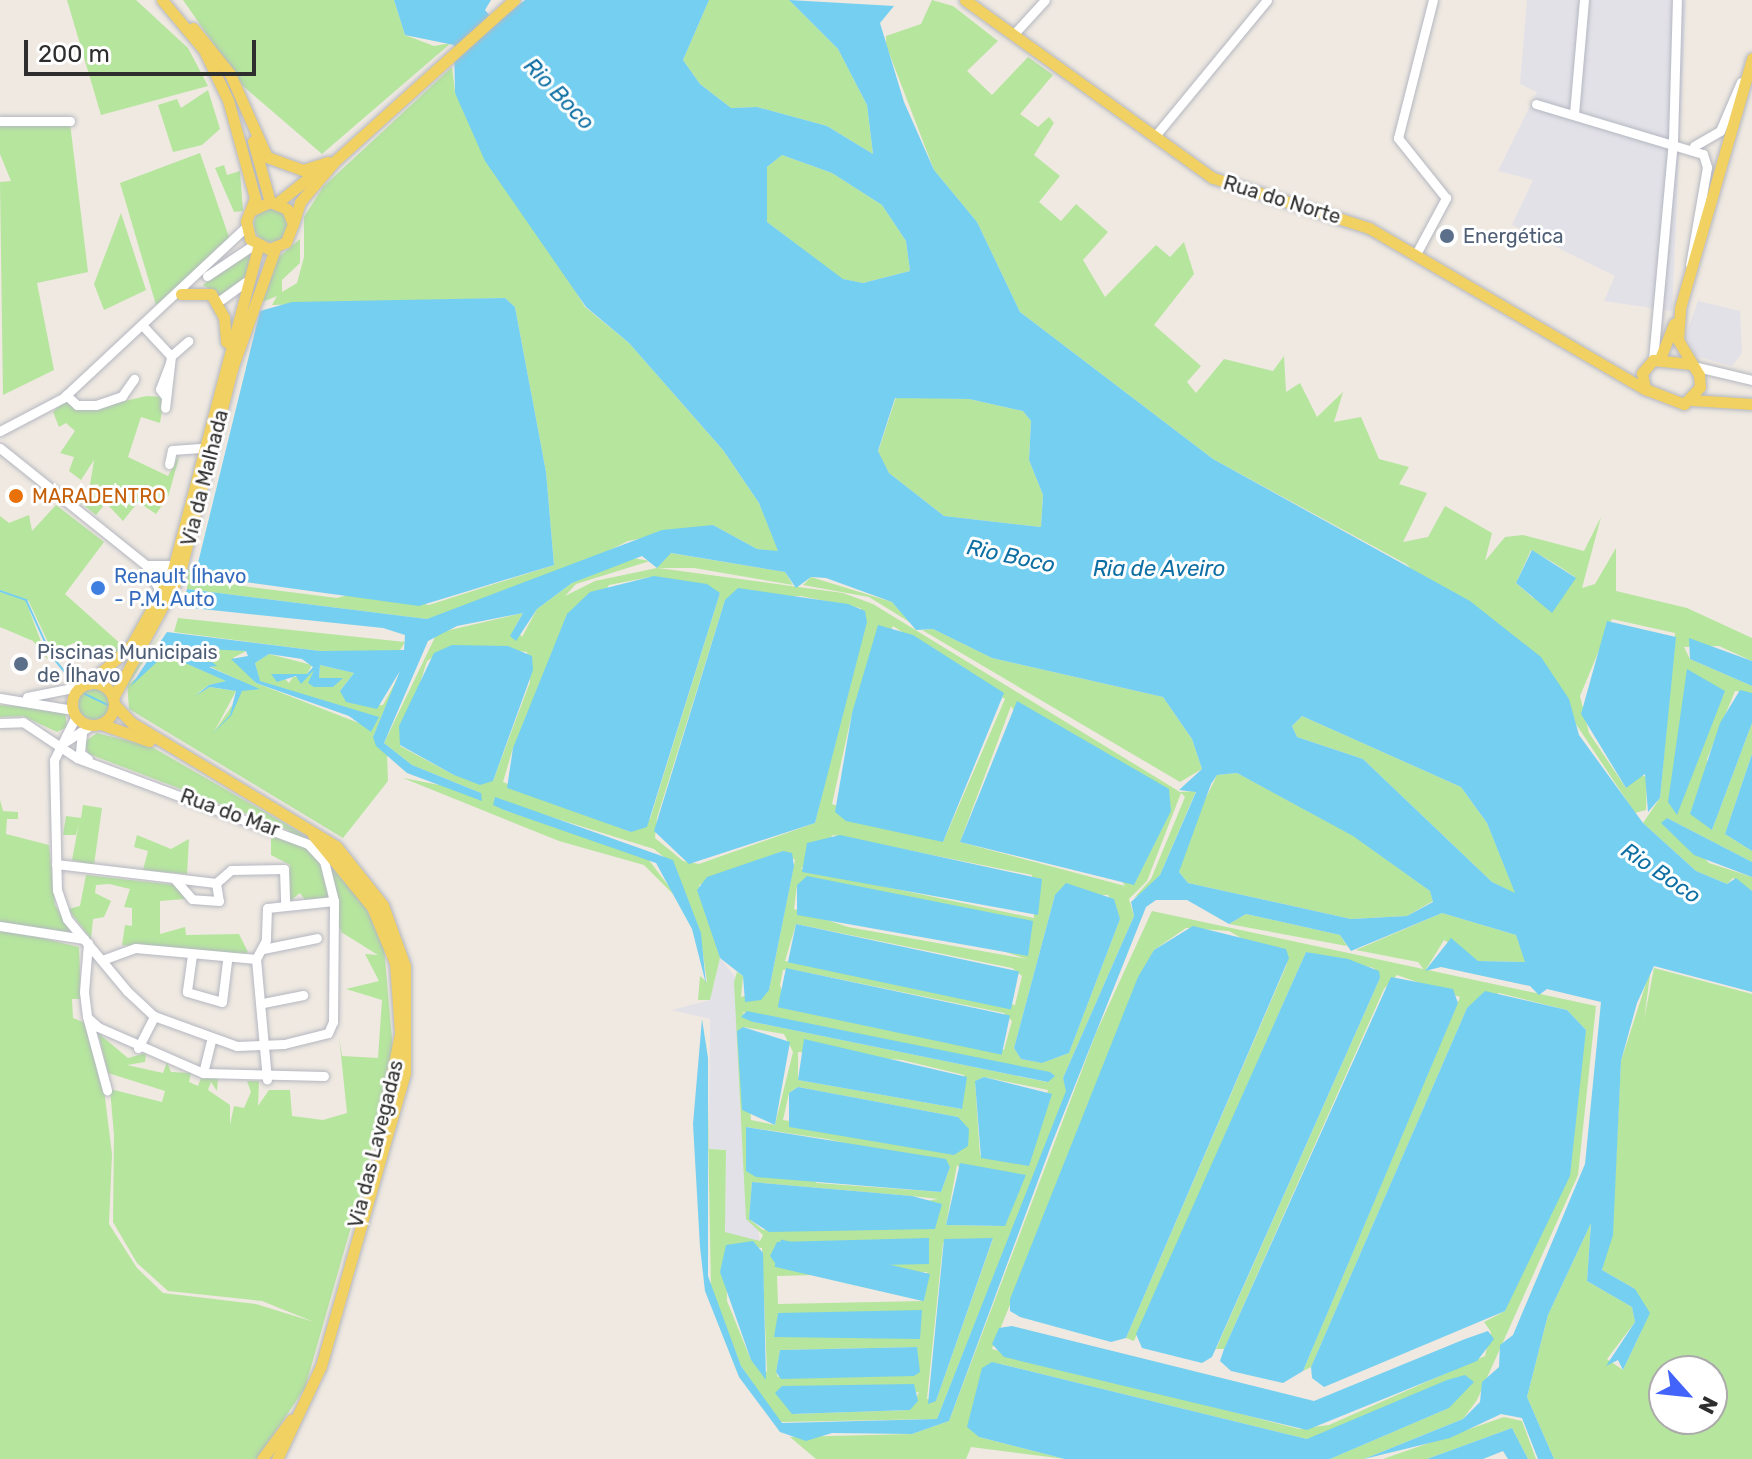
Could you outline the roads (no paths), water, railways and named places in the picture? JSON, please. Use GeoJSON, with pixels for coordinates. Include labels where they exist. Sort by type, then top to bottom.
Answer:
{"type":"FeatureCollection","features":[{"type":"Feature","properties":{"kind":"main road"},"geometry":{"type":"LineString","coordinates":[[162,0],[211,45],[274,163],[303,170],[328,162]]}},
{"type":"Feature","properties":{"kind":"main road"},"geometry":{"type":"LineString","coordinates":[[173,9],[228,100],[252,210],[246,227],[256,245],[275,249],[293,224],[300,202],[335,161],[503,5],[514,0]]}},
{"type":"Feature","properties":{"kind":"main road","name":"Rua do Norte"},"geometry":{"type":"LineString","coordinates":[[965,0],[1230,186],[1348,220],[1416,254],[1620,368],[1645,389]]}},
{"type":"Feature","properties":{"kind":"main road"},"geometry":{"type":"LineString","coordinates":[[1724,397],[1696,371],[1678,340],[1680,308],[1752,57]]}},
{"type":"Feature","properties":{"kind":"main road"},"geometry":{"type":"LineString","coordinates":[[252,210],[274,203],[328,162],[445,58]]}},
{"type":"Feature","properties":{"kind":"main road"},"geometry":{"type":"LineString","coordinates":[[241,100],[274,203],[293,224]]}},
{"type":"Feature","properties":{"kind":"main road","name":"Via da Malhada"},"geometry":{"type":"LineString","coordinates":[[86,685],[125,655],[162,597],[174,565],[256,245]]}},
{"type":"Feature","properties":{"kind":"main road","name":"Via da Malhada"},"geometry":{"type":"LineString","coordinates":[[91,727],[114,701],[179,576],[233,366],[275,249]]}},
{"type":"Feature","properties":{"kind":"main road"},"geometry":{"type":"LineString","coordinates":[[181,294],[204,290],[221,308],[224,363]]}},
{"type":"Feature","properties":{"kind":"main road"},"geometry":{"type":"LineString","coordinates":[[1680,308],[1653,361],[1645,389],[1665,402],[1724,397],[1752,404]]}},
{"type":"Feature","properties":{"kind":"main road"},"geometry":{"type":"LineString","coordinates":[[1620,368],[1653,361],[1696,371]]}},
{"type":"Feature","properties":{"kind":"main road"},"geometry":{"type":"LineString","coordinates":[[1692,400],[1696,371]]}},
{"type":"Feature","properties":{"kind":"main road"},"geometry":{"type":"LineString","coordinates":[[74,713],[86,685]]}},
{"type":"Feature","properties":{"kind":"main road","name":"Via das Lavegadas"},"geometry":{"type":"LineString","coordinates":[[86,685],[114,701],[156,738],[336,846],[383,905],[406,972],[405,1073],[321,1366],[280,1456]]}},
{"type":"Feature","properties":{"kind":"main road","name":"Via das Lavegadas"},"geometry":{"type":"LineString","coordinates":[[74,713],[91,727],[174,753],[325,848],[364,894],[388,941],[400,1007],[396,1066],[319,1361],[262,1459]]}},
{"type":"Feature","properties":{"kind":"main road"},"geometry":{"type":"LineString","coordinates":[[325,848],[366,889],[406,972],[396,1066]]}},
{"type":"Feature","properties":{"kind":"street"},"geometry":{"type":"LineString","coordinates":[[1013,35],[1045,0]]}},
{"type":"Feature","properties":{"kind":"street"},"geometry":{"type":"LineString","coordinates":[[1155,136],[1267,0]]}},
{"type":"Feature","properties":{"kind":"street"},"geometry":{"type":"LineString","coordinates":[[1416,254],[1446,198],[1398,138],[1433,0]]}},
{"type":"Feature","properties":{"kind":"street"},"geometry":{"type":"LineString","coordinates":[[1574,114],[1584,0]]}},
{"type":"Feature","properties":{"kind":"street"},"geometry":{"type":"LineString","coordinates":[[1653,361],[1673,141],[1677,0]]}},
{"type":"Feature","properties":{"kind":"street"},"geometry":{"type":"LineString","coordinates":[[1536,104],[1694,146],[1720,131],[1752,57]]}},
{"type":"Feature","properties":{"kind":"street"},"geometry":{"type":"LineString","coordinates":[[0,121],[70,121]]}},
{"type":"Feature","properties":{"kind":"street"},"geometry":{"type":"LineString","coordinates":[[1690,265],[1707,167],[1694,146]]}},
{"type":"Feature","properties":{"kind":"street"},"geometry":{"type":"LineString","coordinates":[[0,431],[66,395],[181,294],[246,227]]}},
{"type":"Feature","properties":{"kind":"street"},"geometry":{"type":"LineString","coordinates":[[181,294],[256,245]]}},
{"type":"Feature","properties":{"kind":"street"},"geometry":{"type":"LineString","coordinates":[[222,299],[245,282]]}},
{"type":"Feature","properties":{"kind":"street"},"geometry":{"type":"LineString","coordinates":[[143,326],[171,360]]}},
{"type":"Feature","properties":{"kind":"street"},"geometry":{"type":"LineString","coordinates":[[166,402],[171,360],[188,341]]}},
{"type":"Feature","properties":{"kind":"street"},"geometry":{"type":"LineString","coordinates":[[1696,371],[1721,369],[1752,380]]}},
{"type":"Feature","properties":{"kind":"street"},"geometry":{"type":"LineString","coordinates":[[66,395],[77,405],[96,405],[122,396],[134,379]]}},
{"type":"Feature","properties":{"kind":"street"},"geometry":{"type":"LineString","coordinates":[[0,448],[146,565],[162,597]]}},
{"type":"Feature","properties":{"kind":"street"},"geometry":{"type":"LineString","coordinates":[[169,464],[172,450],[204,448]]}},
{"type":"Feature","properties":{"kind":"street"},"geometry":{"type":"LineString","coordinates":[[146,565],[174,565]]}},
{"type":"Feature","properties":{"kind":"street"},"geometry":{"type":"LineString","coordinates":[[16,699],[86,685]]}},
{"type":"Feature","properties":{"kind":"street"},"geometry":{"type":"LineString","coordinates":[[0,698],[74,713],[54,760],[56,864],[67,919],[154,1016],[211,1040],[266,1045]]}},
{"type":"Feature","properties":{"kind":"street","name":"Rua do Mar"},"geometry":{"type":"LineString","coordinates":[[0,723],[23,722],[90,762],[308,844],[324,861],[334,901],[337,985],[328,1033],[266,1045]]}},
{"type":"Feature","properties":{"kind":"street"},"geometry":{"type":"LineString","coordinates":[[62,744],[91,727]]}},
{"type":"Feature","properties":{"kind":"street"},"geometry":{"type":"LineString","coordinates":[[90,762],[80,753],[91,727]]}},
{"type":"Feature","properties":{"kind":"street"},"geometry":{"type":"LineString","coordinates":[[56,864],[216,883],[231,870],[284,869],[285,905]]}},
{"type":"Feature","properties":{"kind":"street"},"geometry":{"type":"LineString","coordinates":[[174,878],[192,899],[219,901],[216,883]]}},
{"type":"Feature","properties":{"kind":"street"},"geometry":{"type":"LineString","coordinates":[[267,1079],[263,1003],[256,959],[263,949],[267,908],[334,901]]}},
{"type":"Feature","properties":{"kind":"street"},"geometry":{"type":"LineString","coordinates":[[0,926],[86,941]]}},
{"type":"Feature","properties":{"kind":"street"},"geometry":{"type":"LineString","coordinates":[[263,949],[317,938]]}},
{"type":"Feature","properties":{"kind":"street"},"geometry":{"type":"LineString","coordinates":[[86,941],[87,1017],[107,1090]]}},
{"type":"Feature","properties":{"kind":"street"},"geometry":{"type":"LineString","coordinates":[[102,960],[135,948],[227,961],[256,959]]}},
{"type":"Feature","properties":{"kind":"street"},"geometry":{"type":"LineString","coordinates":[[192,955],[187,992],[222,1002],[227,961]]}},
{"type":"Feature","properties":{"kind":"street"},"geometry":{"type":"LineString","coordinates":[[263,1003],[303,995]]}},
{"type":"Feature","properties":{"kind":"street"},"geometry":{"type":"LineString","coordinates":[[138,1048],[154,1016]]}},
{"type":"Feature","properties":{"kind":"street"},"geometry":{"type":"LineString","coordinates":[[87,1017],[138,1048],[203,1073],[267,1079],[324,1076]]}},
{"type":"Feature","properties":{"kind":"street"},"geometry":{"type":"LineString","coordinates":[[203,1073],[211,1040]]}},
{"type":"Feature","properties":{"kind":"water","name":"Ria de Aveiro"},"geometry":{"type":"Polygon","coordinates":[[[394,0],[491,0],[485,10],[496,23],[525,0],[709,0],[683,60],[700,84],[731,108],[757,107],[827,126],[873,154],[867,105],[838,49],[789,0],[894,6],[880,23],[904,102],[934,170],[977,222],[1020,312],[1213,459],[1470,601],[1541,657],[1569,699],[1579,735],[1643,823],[1696,871],[1727,884],[1736,878],[1752,891],[1752,992],[1654,966],[1637,1003],[1621,1061],[1613,1235],[1602,1270],[1635,1289],[1650,1313],[1623,1370],[1618,1360],[1606,1366],[1635,1322],[1632,1307],[1587,1281],[1591,1223],[1548,1315],[1527,1397],[1554,1459],[1538,1459],[1522,1418],[1501,1414],[1450,1438],[1364,1459],[1463,1419],[1480,1402],[1482,1382],[1499,1367],[1500,1345],[1513,1335],[1585,1164],[1601,1002],[1547,989],[1539,995],[1530,986],[1441,967],[1425,971],[1451,938],[1478,961],[1525,962],[1516,935],[1442,913],[1351,951],[1340,935],[1246,914],[1229,924],[1187,900],[1156,900],[1146,907],[1052,1143],[949,1421],[912,1434],[832,1433],[806,1441],[780,1432],[739,1377],[705,1291],[700,1247],[693,1124],[702,1019],[708,1058],[708,1276],[741,1366],[782,1423],[937,1419],[1066,1091],[1063,1078],[1134,916],[1131,902],[1160,875],[1196,792],[1179,790],[1202,769],[1192,739],[1163,697],[992,658],[933,629],[916,630],[892,602],[826,578],[811,577],[796,588],[785,572],[671,553],[657,568],[642,556],[572,583],[537,609],[516,641],[510,636],[523,613],[457,626],[428,641],[384,743],[412,765],[481,793],[482,801],[407,773],[376,746],[373,737],[400,671],[377,709],[346,702],[340,691],[354,673],[320,665],[319,678],[343,678],[333,687],[314,687],[308,683],[314,670],[301,684],[296,676],[277,682],[271,674],[307,674],[313,667],[302,659],[269,654],[255,663],[260,681],[379,717],[371,732],[349,716],[256,683],[231,659],[248,656],[246,651],[185,648],[198,662],[212,662],[217,666],[209,667],[260,689],[242,691],[231,716],[212,734],[230,715],[236,691],[210,687],[195,696],[209,685],[226,681],[185,663],[172,648],[130,687],[167,632],[320,651],[404,650],[405,635],[383,628],[183,607],[187,589],[427,619],[662,530],[713,525],[757,549],[778,551],[759,503],[723,450],[629,343],[586,307],[485,161],[455,93],[454,45],[405,35],[394,0]],[[782,155],[767,167],[767,222],[843,279],[863,283],[910,271],[906,241],[882,205],[832,173],[782,155]],[[895,398],[878,451],[889,473],[944,516],[1041,527],[1043,495],[1029,460],[1031,421],[1023,411],[969,399],[895,398]],[[1302,716],[1292,726],[1297,737],[1363,759],[1492,882],[1515,893],[1487,823],[1461,787],[1302,716]],[[1237,773],[1217,775],[1179,872],[1188,883],[1351,919],[1407,916],[1433,902],[1430,891],[1353,836],[1237,773]]]}},
{"type":"Feature","properties":{"kind":"water"},"geometry":{"type":"Polygon","coordinates":[[[505,298],[515,307],[546,472],[554,565],[419,606],[195,575],[260,311],[292,302],[505,298]]]}},
{"type":"Feature","properties":{"kind":"water"},"geometry":{"type":"Polygon","coordinates":[[[1532,550],[1576,578],[1552,613],[1516,583],[1532,550]]]}},
{"type":"Feature","properties":{"kind":"water"},"geometry":{"type":"Polygon","coordinates":[[[654,576],[707,584],[720,593],[647,827],[631,832],[507,788],[513,748],[567,614],[590,592],[654,576]]]}},
{"type":"Feature","properties":{"kind":"water"},"geometry":{"type":"Polygon","coordinates":[[[738,588],[848,604],[865,611],[867,622],[815,823],[689,864],[654,831],[725,600],[738,588]]]}},
{"type":"Feature","properties":{"kind":"water"},"geometry":{"type":"Polygon","coordinates":[[[1607,621],[1676,637],[1660,798],[1648,812],[1645,774],[1626,788],[1581,714],[1607,621]]]}},
{"type":"Feature","properties":{"kind":"water"},"geometry":{"type":"Polygon","coordinates":[[[878,625],[913,635],[1004,693],[943,842],[846,821],[835,812],[852,713],[878,625]]]}},
{"type":"Feature","properties":{"kind":"water"},"geometry":{"type":"Polygon","coordinates":[[[1689,638],[1752,661],[1752,686],[1690,659],[1689,638]]]}},
{"type":"Feature","properties":{"kind":"water"},"geometry":{"type":"Polygon","coordinates":[[[452,645],[508,646],[532,656],[533,670],[493,781],[480,785],[454,775],[400,745],[399,726],[434,653],[452,645]]]}},
{"type":"Feature","properties":{"kind":"water"},"geometry":{"type":"Polygon","coordinates":[[[1687,669],[1725,691],[1677,815],[1668,802],[1687,669]]]}},
{"type":"Feature","properties":{"kind":"water"},"geometry":{"type":"Polygon","coordinates":[[[1740,690],[1752,693],[1752,723],[1712,830],[1690,814],[1720,723],[1740,690]]]}},
{"type":"Feature","properties":{"kind":"water"},"geometry":{"type":"Polygon","coordinates":[[[1017,701],[1169,789],[1171,811],[1134,885],[960,842],[1017,701]]]}},
{"type":"Feature","properties":{"kind":"water"},"geometry":{"type":"Polygon","coordinates":[[[1752,754],[1752,851],[1725,834],[1752,754]]]}},
{"type":"Feature","properties":{"kind":"water"},"geometry":{"type":"Polygon","coordinates":[[[495,797],[673,860],[701,933],[706,984],[692,929],[656,863],[504,810],[493,805],[495,797]]]}},
{"type":"Feature","properties":{"kind":"water"},"geometry":{"type":"Polygon","coordinates":[[[1667,818],[1752,862],[1752,877],[1694,855],[1661,823],[1667,818]]]}},
{"type":"Feature","properties":{"kind":"water"},"geometry":{"type":"Polygon","coordinates":[[[840,835],[1042,879],[1038,915],[802,872],[807,843],[840,835]]]}},
{"type":"Feature","properties":{"kind":"water"},"geometry":{"type":"Polygon","coordinates":[[[783,851],[792,853],[794,866],[769,990],[761,1000],[745,1002],[743,976],[720,958],[697,890],[707,877],[783,851]]]}},
{"type":"Feature","properties":{"kind":"water"},"geometry":{"type":"Polygon","coordinates":[[[807,876],[1033,921],[1028,956],[797,915],[797,885],[807,876]]]}},
{"type":"Feature","properties":{"kind":"water"},"geometry":{"type":"Polygon","coordinates":[[[1066,883],[1114,899],[1120,919],[1069,1053],[1042,1063],[1021,1059],[1014,1048],[1055,895],[1066,883]]]}},
{"type":"Feature","properties":{"kind":"water"},"geometry":{"type":"Polygon","coordinates":[[[796,924],[1019,971],[1011,1010],[788,962],[796,924]]]}},
{"type":"Feature","properties":{"kind":"water"},"geometry":{"type":"Polygon","coordinates":[[[1193,926],[1286,949],[1289,958],[1126,1338],[1111,1342],[1020,1317],[1010,1311],[1010,1299],[1138,977],[1154,950],[1193,926]]]}},
{"type":"Feature","properties":{"kind":"water"},"geometry":{"type":"Polygon","coordinates":[[[1306,952],[1348,959],[1379,971],[1380,978],[1212,1357],[1202,1363],[1142,1348],[1136,1334],[1306,952]]]}},
{"type":"Feature","properties":{"kind":"water"},"geometry":{"type":"Polygon","coordinates":[[[786,968],[1010,1016],[1002,1055],[778,1007],[786,968]]]}},
{"type":"Feature","properties":{"kind":"water"},"geometry":{"type":"Polygon","coordinates":[[[1391,977],[1453,989],[1458,1003],[1303,1371],[1283,1383],[1231,1371],[1220,1361],[1224,1349],[1391,977]]]}},
{"type":"Feature","properties":{"kind":"water"},"geometry":{"type":"Polygon","coordinates":[[[1485,991],[1567,1010],[1586,1030],[1570,1176],[1505,1311],[1324,1387],[1312,1378],[1311,1367],[1467,1008],[1485,991]]]}},
{"type":"Feature","properties":{"kind":"water"},"geometry":{"type":"Polygon","coordinates":[[[747,1011],[1050,1072],[1055,1076],[1048,1082],[753,1022],[741,1017],[747,1011]]]}},
{"type":"Feature","properties":{"kind":"water"},"geometry":{"type":"Polygon","coordinates":[[[743,1027],[790,1042],[775,1125],[742,1110],[737,1031],[743,1027]]]}},
{"type":"Feature","properties":{"kind":"water"},"geometry":{"type":"Polygon","coordinates":[[[804,1039],[967,1077],[962,1109],[798,1080],[804,1039]]]}},
{"type":"Feature","properties":{"kind":"water"},"geometry":{"type":"Polygon","coordinates":[[[984,1077],[1052,1094],[1029,1166],[981,1158],[975,1081],[984,1077]]]}},
{"type":"Feature","properties":{"kind":"water"},"geometry":{"type":"Polygon","coordinates":[[[798,1087],[958,1117],[969,1129],[968,1146],[954,1155],[789,1127],[789,1093],[798,1087]]]}},
{"type":"Feature","properties":{"kind":"water"},"geometry":{"type":"Polygon","coordinates":[[[746,1127],[946,1159],[950,1167],[941,1192],[756,1177],[746,1171],[746,1127]]]}},
{"type":"Feature","properties":{"kind":"water"},"geometry":{"type":"Polygon","coordinates":[[[960,1163],[1026,1175],[1005,1226],[946,1225],[960,1163]]]}},
{"type":"Feature","properties":{"kind":"water"},"geometry":{"type":"Polygon","coordinates":[[[752,1182],[912,1196],[942,1204],[935,1229],[769,1232],[749,1219],[752,1182]]]}},
{"type":"Feature","properties":{"kind":"water"},"geometry":{"type":"Polygon","coordinates":[[[929,1238],[929,1264],[778,1267],[770,1256],[777,1242],[929,1238]]]}},
{"type":"Feature","properties":{"kind":"water"},"geometry":{"type":"Polygon","coordinates":[[[993,1238],[936,1401],[928,1404],[944,1239],[993,1238]]]}},
{"type":"Feature","properties":{"kind":"water"},"geometry":{"type":"Polygon","coordinates":[[[781,1240],[930,1274],[924,1301],[775,1267],[781,1240]]]}},
{"type":"Feature","properties":{"kind":"water"},"geometry":{"type":"Polygon","coordinates":[[[753,1241],[763,1253],[766,1380],[751,1360],[720,1272],[726,1245],[753,1241]]]}},
{"type":"Feature","properties":{"kind":"water"},"geometry":{"type":"Polygon","coordinates":[[[922,1310],[920,1339],[774,1337],[778,1313],[922,1310]]]}},
{"type":"Feature","properties":{"kind":"water"},"geometry":{"type":"Polygon","coordinates":[[[1012,1326],[1314,1401],[1488,1331],[1494,1339],[1477,1361],[1307,1430],[1004,1357],[992,1344],[999,1328],[1012,1326]]]}},
{"type":"Feature","properties":{"kind":"water"},"geometry":{"type":"Polygon","coordinates":[[[917,1347],[920,1372],[914,1376],[781,1379],[776,1372],[780,1350],[917,1347]]]}},
{"type":"Feature","properties":{"kind":"water"},"geometry":{"type":"Polygon","coordinates":[[[992,1362],[1307,1439],[1447,1380],[1465,1375],[1474,1382],[1449,1408],[1330,1459],[1065,1459],[979,1437],[967,1427],[982,1368],[992,1362]]]}},
{"type":"Feature","properties":{"kind":"water"},"geometry":{"type":"Polygon","coordinates":[[[914,1384],[918,1401],[910,1410],[792,1414],[775,1393],[782,1386],[914,1384]]]}},
{"type":"Feature","properties":{"kind":"water"},"geometry":{"type":"Polygon","coordinates":[[[1512,1428],[1528,1459],[1508,1459],[1503,1451],[1483,1459],[1427,1459],[1512,1428]]]}},
{"type":"Feature","properties":{"kind":"waterway"},"geometry":{"type":"LineString","coordinates":[[0,591],[26,600],[51,655],[71,680]]}},
{"type":"Feature","properties":{"kind":"waterway"},"geometry":{"type":"LineString","coordinates":[[85,694],[108,705]]}},
{"type":"Feature","properties":{"kind":"place","name":"Energética"},"geometry":{"type":"Point","coordinates":[1447,236]}},
{"type":"Feature","properties":{"kind":"place","name":"MARADENTRO"},"geometry":{"type":"Point","coordinates":[16,496]}},
{"type":"Feature","properties":{"kind":"place","name":"Renault Ílhavo - P.M. Auto"},"geometry":{"type":"Point","coordinates":[98,588]}},
{"type":"Feature","properties":{"kind":"place","name":"Piscinas Municipais de Ílhavo"},"geometry":{"type":"Point","coordinates":[21,664]}},
{"type":"Feature","properties":{"kind":"water label","name":"Rio Boco"},"geometry":{"type":"Point","coordinates":[559,94]}},
{"type":"Feature","properties":{"kind":"water label","name":"Rio Boco"},"geometry":{"type":"Point","coordinates":[1011,556]}},
{"type":"Feature","properties":{"kind":"water label","name":"Rio Boco"},"geometry":{"type":"Point","coordinates":[1661,873]}}]}
